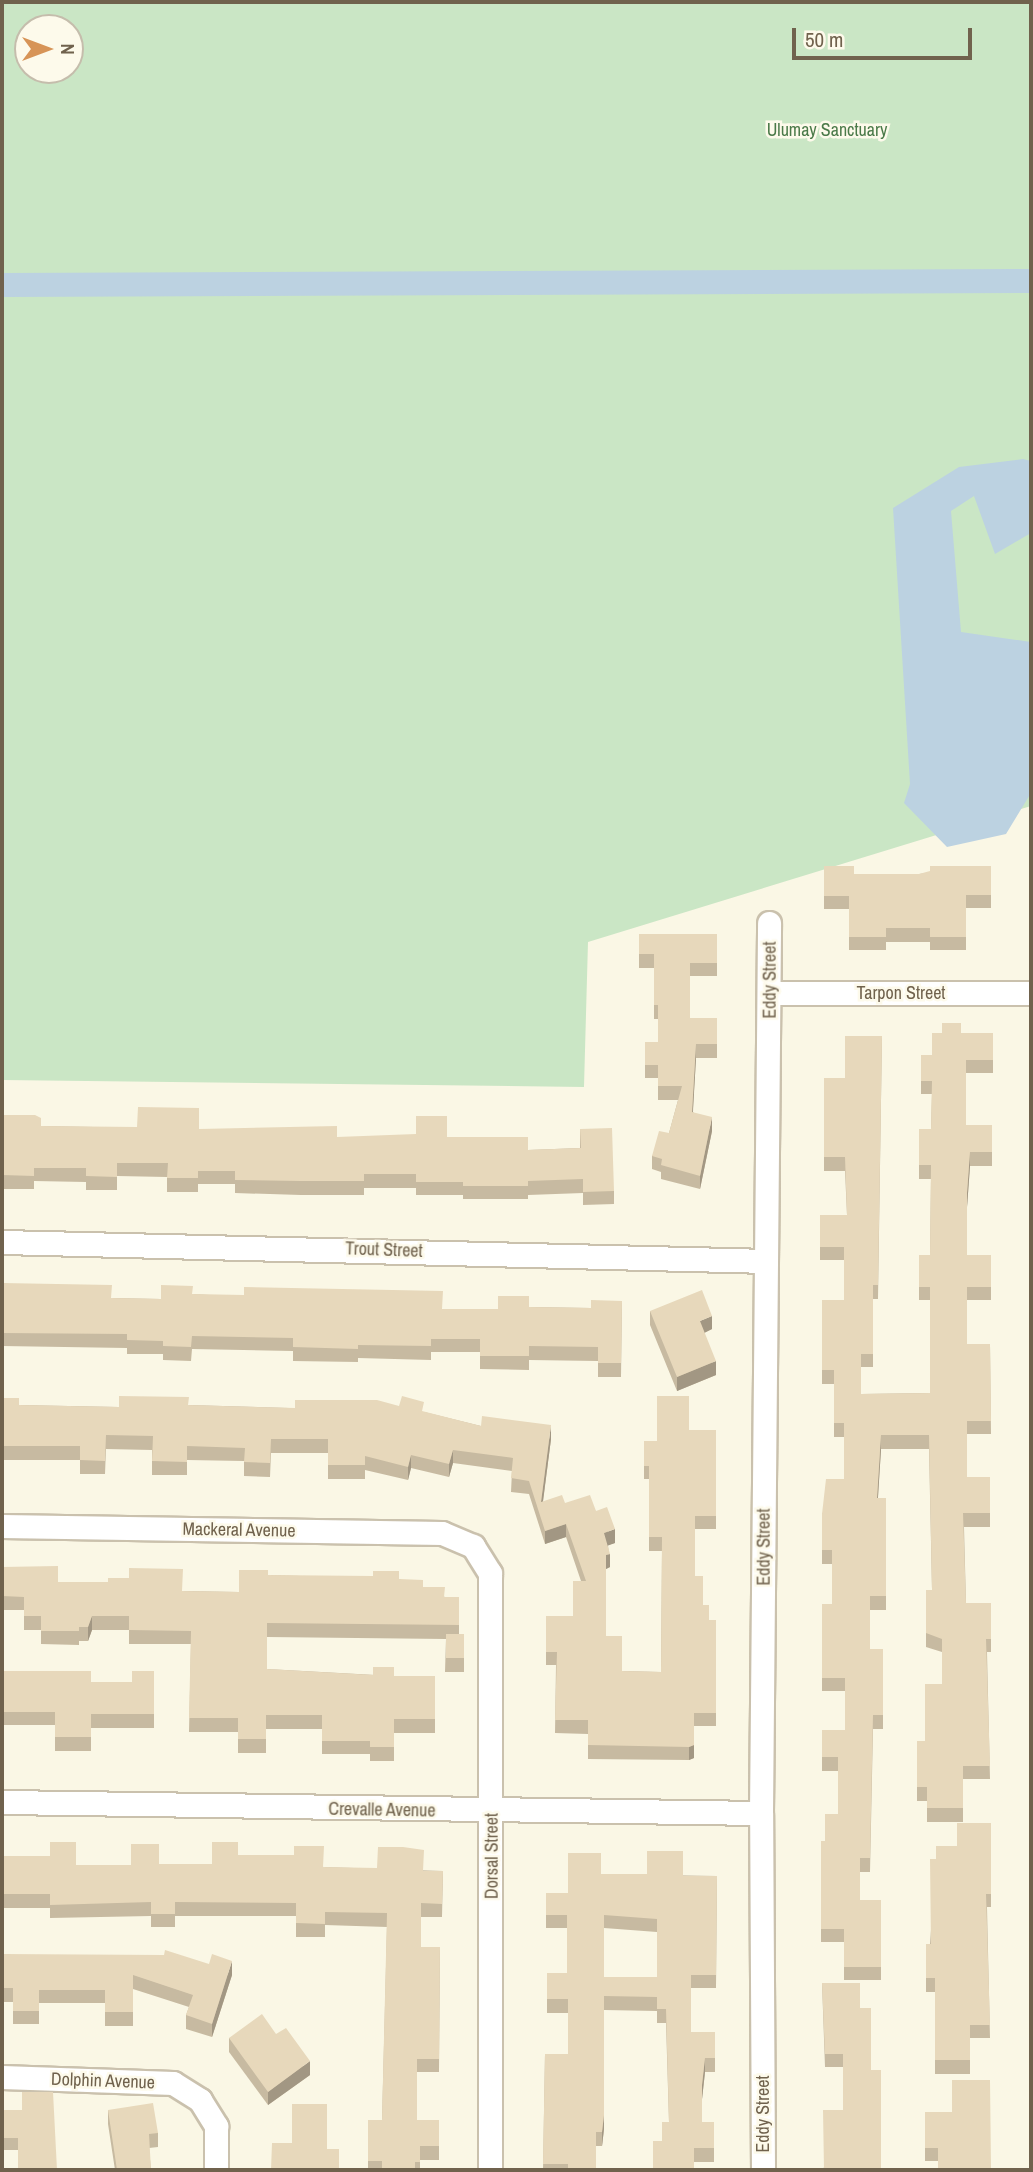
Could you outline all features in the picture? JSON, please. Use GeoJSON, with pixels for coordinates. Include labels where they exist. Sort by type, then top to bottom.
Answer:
{"type":"FeatureCollection","features":[{"type":"Feature","properties":{"kind":"street","name":"Eddy Street"},"geometry":{"type":"LineString","coordinates":[[763,2170],[761,1813],[771,993],[769,923]]}},
{"type":"Feature","properties":{"kind":"street","name":"Tarpon Street"},"geometry":{"type":"LineString","coordinates":[[771,993],[1031,993]]}},
{"type":"Feature","properties":{"kind":"street","name":"Trout Street"},"geometry":{"type":"LineString","coordinates":[[2,1242],[766,1261]]}},
{"type":"Feature","properties":{"kind":"street","name":"Mackeral Avenue"},"geometry":{"type":"LineString","coordinates":[[2,1526],[442,1533],[473,1546]]}},
{"type":"Feature","properties":{"kind":"street","name":"Dorsal Street"},"geometry":{"type":"LineString","coordinates":[[473,1546],[490,1573],[490,2170]]}},
{"type":"Feature","properties":{"kind":"street","name":"Crevalle Avenue"},"geometry":{"type":"LineString","coordinates":[[2,1802],[492,1812],[761,1813]]}},
{"type":"Feature","properties":{"kind":"street","name":"Dolphin Avenue"},"geometry":{"type":"LineString","coordinates":[[2,2077],[173,2083],[200,2100],[216,2126],[216,2170]]}},
{"type":"Feature","properties":{"kind":"green space","name":"Ulumay Sanctuary"},"geometry":{"type":"Polygon","coordinates":[[[2,2],[1031,2],[1031,806],[588,942],[584,1087],[2,1080],[2,2]]]}},
{"type":"Feature","properties":{"kind":"water"},"geometry":{"type":"Polygon","coordinates":[[[1023,459],[1031,461],[1031,533],[995,554],[974,496],[951,511],[961,632],[1031,642],[1031,793],[1006,834],[947,847],[904,803],[910,784],[893,508],[959,467],[1023,459]]]}},
{"type":"Feature","properties":{"kind":"building"},"geometry":{"type":"Polygon","coordinates":[[[824,866],[854,866],[854,874],[919,874],[930,871],[930,866],[991,866],[991,895],[966,895],[966,937],[930,937],[930,928],[886,928],[886,937],[849,937],[849,896],[824,896],[824,866]]]}},
{"type":"Feature","properties":{"kind":"building"},"geometry":{"type":"Polygon","coordinates":[[[639,934],[717,934],[717,963],[690,963],[690,1018],[717,1018],[717,1044],[696,1044],[692,1112],[712,1117],[700,1176],[661,1165],[662,1159],[652,1156],[659,1131],[669,1133],[682,1086],[658,1086],[658,1065],[645,1065],[645,1042],[658,1042],[658,1005],[654,1005],[654,954],[639,954],[639,934]]]}},
{"type":"Feature","properties":{"kind":"building"},"geometry":{"type":"Polygon","coordinates":[[[942,1023],[961,1023],[961,1033],[993,1033],[993,1060],[966,1060],[966,1125],[992,1125],[992,1152],[970,1152],[967,1193],[967,1255],[991,1255],[991,1287],[967,1287],[967,1344],[990,1344],[991,1421],[967,1421],[967,1477],[990,1477],[990,1513],[963,1513],[966,1603],[991,1603],[991,1639],[986,1639],[990,1766],[963,1766],[963,1808],[927,1808],[927,1787],[917,1787],[917,1741],[925,1741],[925,1684],[942,1684],[942,1639],[926,1633],[926,1590],[932,1590],[929,1435],[881,1435],[877,1498],[886,1498],[886,1596],[870,1596],[870,1649],[883,1649],[883,1715],[873,1715],[870,1858],[860,1858],[860,1900],[881,1900],[881,1967],[844,1967],[844,1929],[821,1929],[821,1841],[825,1841],[825,1814],[838,1814],[838,1757],[822,1757],[822,1730],[845,1730],[845,1678],[822,1678],[822,1604],[832,1604],[832,1550],[822,1550],[822,1514],[826,1479],[844,1479],[844,1423],[834,1423],[834,1370],[822,1370],[822,1300],[844,1300],[844,1247],[820,1247],[820,1215],[847,1215],[845,1157],[824,1157],[824,1078],[845,1078],[845,1036],[882,1036],[878,1285],[873,1285],[873,1354],[861,1354],[861,1394],[930,1393],[930,1287],[919,1287],[919,1255],[930,1255],[931,1165],[919,1165],[919,1129],[931,1129],[932,1081],[921,1081],[921,1055],[932,1055],[932,1033],[942,1033],[942,1023]]]}},
{"type":"Feature","properties":{"kind":"building"},"geometry":{"type":"Polygon","coordinates":[[[138,1107],[199,1108],[199,1129],[337,1126],[337,1137],[416,1134],[416,1116],[447,1116],[447,1137],[528,1137],[528,1150],[581,1148],[580,1129],[612,1128],[614,1191],[583,1192],[583,1179],[528,1181],[528,1186],[463,1186],[463,1182],[416,1182],[416,1174],[364,1174],[364,1181],[301,1181],[235,1180],[235,1171],[198,1171],[198,1178],[167,1178],[168,1163],[117,1163],[117,1177],[86,1176],[86,1168],[34,1168],[34,1176],[2,1175],[2,1115],[35,1115],[41,1118],[41,1126],[137,1127],[138,1107]]]}},
{"type":"Feature","properties":{"kind":"building"},"geometry":{"type":"Polygon","coordinates":[[[2,1283],[112,1285],[111,1298],[161,1299],[161,1285],[193,1286],[192,1294],[244,1295],[244,1287],[443,1291],[442,1309],[498,1309],[498,1296],[529,1296],[529,1307],[591,1308],[591,1300],[622,1301],[621,1363],[598,1363],[598,1347],[529,1346],[529,1356],[480,1356],[480,1339],[431,1339],[431,1346],[358,1345],[358,1349],[293,1347],[293,1338],[192,1336],[191,1347],[163,1346],[163,1341],[127,1340],[127,1334],[2,1333],[2,1283]]]}},
{"type":"Feature","properties":{"kind":"building"},"geometry":{"type":"Polygon","coordinates":[[[702,1290],[712,1316],[700,1321],[716,1361],[677,1377],[650,1311],[702,1290]]]}},
{"type":"Feature","properties":{"kind":"building"},"geometry":{"type":"Polygon","coordinates":[[[119,1396],[189,1397],[188,1405],[295,1408],[295,1400],[377,1400],[399,1406],[402,1396],[424,1402],[422,1411],[481,1426],[482,1416],[551,1425],[541,1502],[562,1495],[565,1503],[590,1495],[596,1511],[607,1507],[615,1529],[604,1533],[610,1554],[606,1555],[606,1636],[622,1636],[622,1671],[661,1672],[662,1537],[649,1537],[649,1466],[644,1466],[644,1441],[657,1441],[657,1396],[689,1396],[689,1430],[716,1430],[716,1516],[695,1516],[695,1576],[703,1576],[703,1605],[709,1605],[709,1620],[716,1620],[716,1713],[694,1713],[694,1745],[689,1747],[588,1745],[588,1720],[555,1720],[557,1652],[546,1652],[546,1616],[573,1616],[573,1581],[586,1581],[566,1524],[545,1531],[529,1481],[511,1478],[513,1458],[453,1450],[449,1464],[411,1455],[408,1467],[365,1456],[365,1465],[328,1465],[328,1439],[271,1439],[270,1463],[244,1462],[245,1448],[187,1446],[187,1462],[152,1461],[153,1436],[106,1435],[105,1461],[80,1460],[80,1446],[2,1446],[2,1398],[19,1398],[19,1405],[119,1407],[119,1396]]]}},
{"type":"Feature","properties":{"kind":"building"},"geometry":{"type":"Polygon","coordinates":[[[58,1566],[58,1582],[108,1582],[108,1578],[129,1578],[129,1568],[183,1569],[182,1591],[239,1592],[239,1570],[268,1570],[268,1575],[373,1576],[373,1571],[399,1571],[399,1579],[423,1580],[423,1587],[445,1587],[444,1597],[459,1597],[459,1625],[267,1623],[267,1669],[373,1675],[373,1667],[394,1667],[394,1676],[435,1676],[435,1719],[394,1719],[394,1747],[370,1747],[370,1741],[322,1741],[322,1715],[266,1715],[266,1739],[238,1739],[238,1718],[189,1718],[191,1631],[129,1630],[129,1616],[92,1616],[88,1627],[79,1627],[79,1631],[41,1631],[41,1616],[24,1616],[24,1597],[2,1596],[2,1567],[58,1566]]]}},
{"type":"Feature","properties":{"kind":"building"},"geometry":{"type":"Polygon","coordinates":[[[446,1634],[464,1634],[464,1658],[446,1658],[446,1634]]]}},
{"type":"Feature","properties":{"kind":"building"},"geometry":{"type":"Polygon","coordinates":[[[2,1671],[91,1671],[91,1682],[132,1682],[132,1671],[154,1671],[154,1714],[91,1714],[91,1737],[55,1737],[55,1712],[2,1712],[2,1671]]]}},
{"type":"Feature","properties":{"kind":"building"},"geometry":{"type":"Polygon","coordinates":[[[957,1823],[991,1823],[991,1894],[986,1894],[990,2025],[970,2025],[970,2060],[935,2060],[935,1978],[926,1978],[926,1944],[931,1944],[930,1859],[936,1859],[936,1846],[957,1846],[957,1823]]]}},
{"type":"Feature","properties":{"kind":"building"},"geometry":{"type":"Polygon","coordinates":[[[50,1842],[76,1842],[76,1865],[131,1865],[131,1844],[159,1844],[159,1864],[212,1864],[212,1842],[238,1842],[238,1855],[294,1855],[294,1846],[324,1846],[323,1867],[377,1868],[378,1847],[424,1850],[423,1871],[443,1871],[442,1904],[421,1903],[421,1947],[440,1947],[439,2059],[417,2059],[417,2120],[439,2120],[439,2146],[420,2146],[420,2162],[415,2162],[415,2170],[382,2170],[382,2161],[368,2161],[368,2120],[382,2120],[387,1913],[325,1912],[325,1924],[296,1923],[296,1903],[175,1902],[175,1914],[151,1914],[151,1902],[50,1905],[50,1894],[2,1894],[2,1856],[50,1856],[50,1842]]]}},
{"type":"Feature","properties":{"kind":"building"},"geometry":{"type":"Polygon","coordinates":[[[647,1851],[683,1851],[683,1876],[717,1876],[716,1975],[691,1975],[691,2032],[715,2032],[715,2058],[705,2058],[702,2085],[702,2122],[714,2122],[714,2148],[694,2148],[694,2170],[653,2170],[653,2141],[662,2141],[662,2122],[669,2122],[666,2009],[657,2009],[657,1997],[604,1996],[604,2115],[602,2132],[596,2132],[596,2170],[568,2170],[568,2164],[543,2164],[545,2054],[568,2054],[568,1999],[547,1999],[547,1973],[567,1973],[567,1915],[546,1915],[546,1893],[568,1893],[568,1853],[601,1853],[601,1874],[647,1874],[647,1851]],[[604,1915],[604,1977],[657,1977],[657,1919],[604,1915]]]}},
{"type":"Feature","properties":{"kind":"building"},"geometry":{"type":"Polygon","coordinates":[[[165,1950],[209,1964],[212,1954],[232,1961],[212,2024],[186,2015],[193,1995],[133,1975],[133,2012],[105,2012],[105,1990],[39,1990],[39,2011],[13,2011],[13,1988],[2,1988],[2,1954],[164,1955],[165,1950]]]}},
{"type":"Feature","properties":{"kind":"building"},"geometry":{"type":"Polygon","coordinates":[[[822,1983],[860,1983],[860,2008],[871,2008],[871,2070],[881,2070],[881,2170],[824,2170],[823,2110],[843,2110],[843,2054],[825,2054],[822,1983]]]}},
{"type":"Feature","properties":{"kind":"building"},"geometry":{"type":"Polygon","coordinates":[[[262,2014],[276,2034],[286,2028],[310,2061],[268,2092],[229,2038],[262,2014]]]}},
{"type":"Feature","properties":{"kind":"building"},"geometry":{"type":"Polygon","coordinates":[[[952,2080],[990,2080],[991,2170],[938,2170],[938,2148],[925,2148],[925,2112],[952,2112],[952,2080]]]}},
{"type":"Feature","properties":{"kind":"building"},"geometry":{"type":"Polygon","coordinates":[[[22,2092],[53,2092],[57,2170],[18,2170],[18,2138],[2,2138],[2,2110],[22,2110],[22,2092]]]}},
{"type":"Feature","properties":{"kind":"building"},"geometry":{"type":"Polygon","coordinates":[[[153,2103],[158,2133],[149,2134],[151,2170],[117,2170],[108,2110],[153,2103]]]}},
{"type":"Feature","properties":{"kind":"building"},"geometry":{"type":"Polygon","coordinates":[[[292,2104],[327,2104],[327,2149],[339,2149],[339,2170],[271,2170],[272,2143],[292,2143],[292,2104]]]}},
{"type":"Feature","properties":{"kind":"waterway"},"geometry":{"type":"LineString","coordinates":[[2,285],[1031,281]]}}]}
